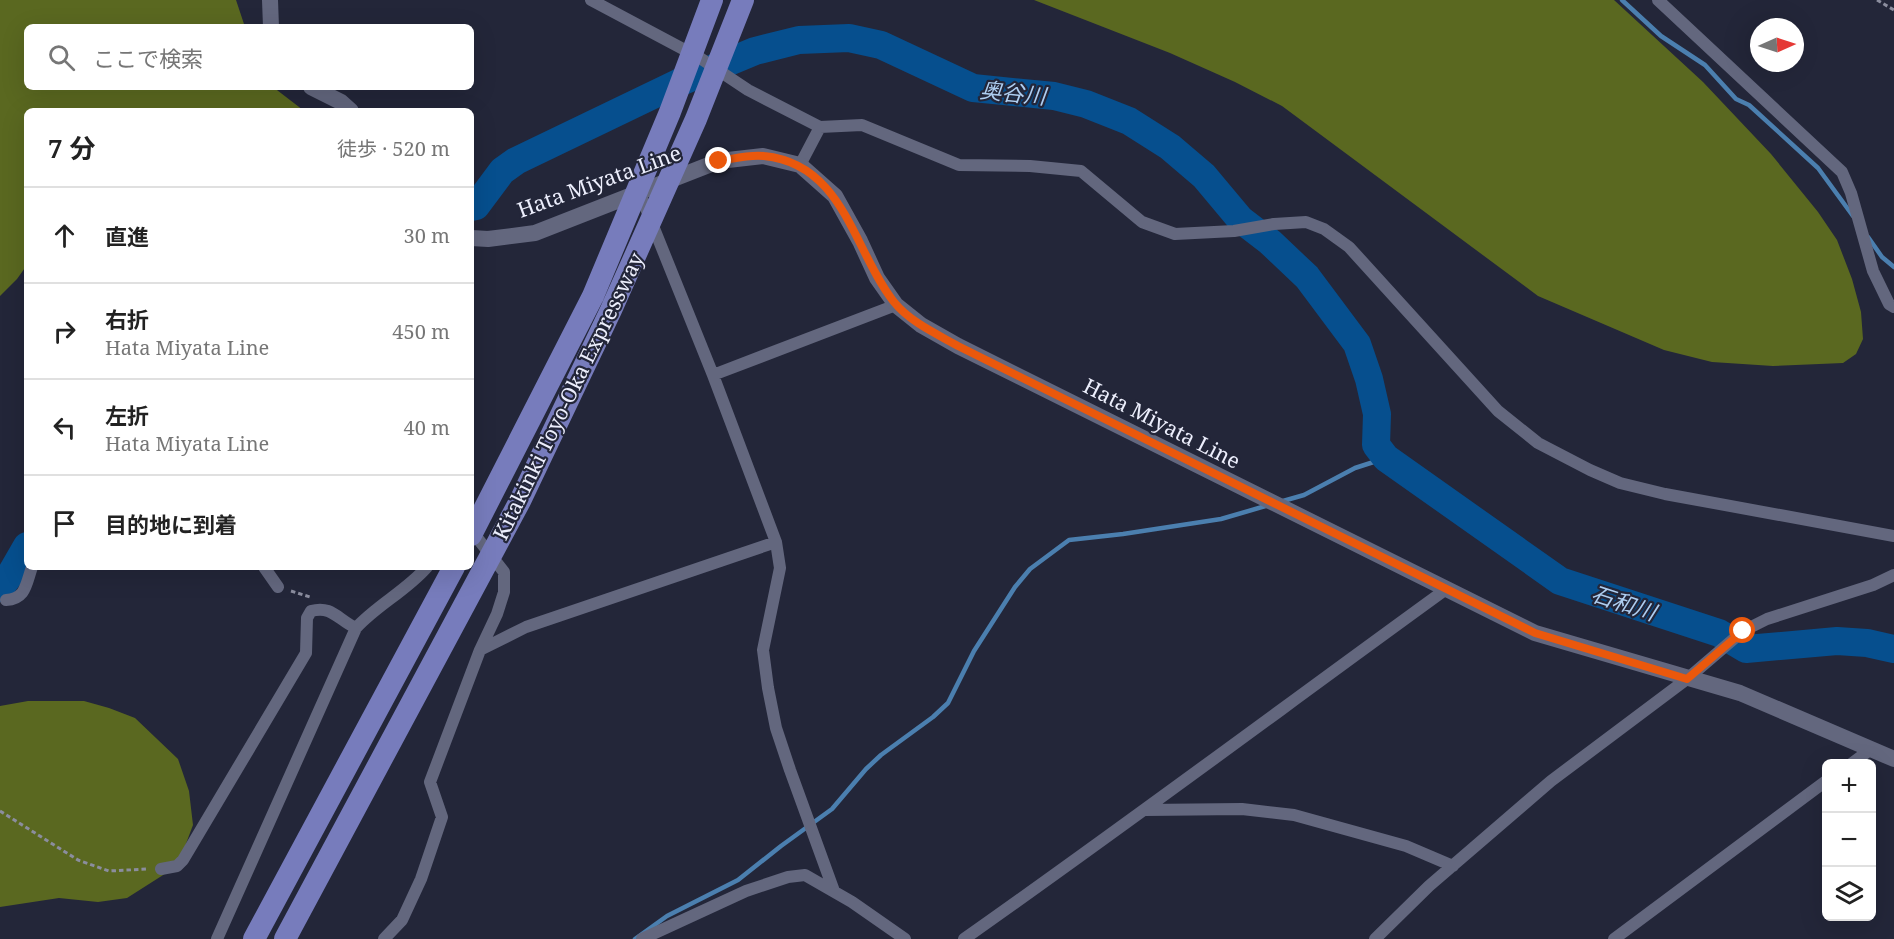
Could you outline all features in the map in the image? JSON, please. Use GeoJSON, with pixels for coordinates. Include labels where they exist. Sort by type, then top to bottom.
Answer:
{"type":"FeatureCollection","features":[{"type":"Feature","properties":{"kind":"highway","name":"Kitakinki Toyo-Oka Expressway"},"geometry":{"type":"LineString","coordinates":[[474,529],[593,296],[670,112],[712,0]]}},
{"type":"Feature","properties":{"kind":"highway","name":"Kitakinki Toyo-Oka Expressway"},"geometry":{"type":"LineString","coordinates":[[285,939],[520,501],[611,310],[696,119],[743,0]]}},
{"type":"Feature","properties":{"kind":"highway"},"geometry":{"type":"LineString","coordinates":[[254,939],[452,570]]}},
{"type":"Feature","properties":{"kind":"main road"},"geometry":{"type":"LineString","coordinates":[[270,0],[271,24]]}},
{"type":"Feature","properties":{"kind":"main road"},"geometry":{"type":"LineString","coordinates":[[318,90],[348,108]]}},
{"type":"Feature","properties":{"kind":"main road","name":"Hata Miyata Line"},"geometry":{"type":"LineString","coordinates":[[474,238],[488,239],[536,233],[719,161],[763,156],[800,165],[835,196],[877,278],[896,305],[921,325],[958,346],[1535,633],[1740,693],[1894,759]]}},
{"type":"Feature","properties":{"kind":"street"},"geometry":{"type":"LineString","coordinates":[[591,0],[700,58],[748,90],[820,127],[862,125],[959,165],[1030,166],[1081,171],[1142,222],[1175,234],[1234,231],[1274,224],[1306,222],[1324,229],[1348,247],[1498,411],[1538,443],[1620,483],[1665,494],[1894,536]]}},
{"type":"Feature","properties":{"kind":"street"},"geometry":{"type":"LineString","coordinates":[[1658,0],[1842,172],[1851,193],[1873,271],[1889,304],[1894,307]]}},
{"type":"Feature","properties":{"kind":"street"},"geometry":{"type":"LineString","coordinates":[[800,165],[820,127]]}},
{"type":"Feature","properties":{"kind":"street"},"geometry":{"type":"LineString","coordinates":[[639,191],[713,375],[776,542],[780,568],[763,650],[768,688],[776,728],[789,770],[834,891]]}},
{"type":"Feature","properties":{"kind":"street"},"geometry":{"type":"LineString","coordinates":[[713,375],[896,305]]}},
{"type":"Feature","properties":{"kind":"street"},"geometry":{"type":"LineString","coordinates":[[384,939],[402,920],[421,879],[442,817],[430,782],[504,592],[504,572],[474,534]]}},
{"type":"Feature","properties":{"kind":"street"},"geometry":{"type":"LineString","coordinates":[[480,650],[526,627],[776,542]]}},
{"type":"Feature","properties":{"kind":"street"},"geometry":{"type":"LineString","coordinates":[[6,600],[15,599],[22,594],[31,570]]}},
{"type":"Feature","properties":{"kind":"street"},"geometry":{"type":"LineString","coordinates":[[266,570],[278,587]]}},
{"type":"Feature","properties":{"kind":"street"},"geometry":{"type":"LineString","coordinates":[[218,939],[356,628],[368,615],[417,579],[424,570]]}},
{"type":"Feature","properties":{"kind":"street"},"geometry":{"type":"LineString","coordinates":[[1375,939],[1453,866],[1551,781],[1687,679],[1743,631],[1767,620],[1873,585],[1894,575]]}},
{"type":"Feature","properties":{"kind":"street"},"geometry":{"type":"LineString","coordinates":[[964,939],[1145,810],[1206,763],[1445,590]]}},
{"type":"Feature","properties":{"kind":"street"},"geometry":{"type":"LineString","coordinates":[[161,869],[177,866],[189,850],[306,653],[308,618],[311,611],[329,610],[343,622],[356,628]]}},
{"type":"Feature","properties":{"kind":"street"},"geometry":{"type":"LineString","coordinates":[[1858,759],[1871,749]]}},
{"type":"Feature","properties":{"kind":"street"},"geometry":{"type":"LineString","coordinates":[[1614,939],[1822,786]]}},
{"type":"Feature","properties":{"kind":"street"},"geometry":{"type":"LineString","coordinates":[[1145,810],[1242,809],[1294,815],[1406,846],[1453,866]]}},
{"type":"Feature","properties":{"kind":"street"},"geometry":{"type":"LineString","coordinates":[[642,939],[746,891],[788,877],[805,875],[852,902],[905,939]]}},
{"type":"Feature","properties":{"kind":"path"},"geometry":{"type":"LineString","coordinates":[[1877,0],[1894,10]]}},
{"type":"Feature","properties":{"kind":"path"},"geometry":{"type":"LineString","coordinates":[[278,587],[308,595],[316,600],[320,609]]}},
{"type":"Feature","properties":{"kind":"path"},"geometry":{"type":"LineString","coordinates":[[0,811],[78,861],[109,871],[161,869]]}},
{"type":"Feature","properties":{"kind":"green space"},"geometry":{"type":"Polygon","coordinates":[[[0,0],[236,0],[244,24],[24,24],[24,90],[277,90],[300,108],[24,108],[24,269],[0,296],[0,0]]]}},
{"type":"Feature","properties":{"kind":"green space"},"geometry":{"type":"Polygon","coordinates":[[[1034,0],[1614,0],[1703,82],[1771,154],[1818,212],[1837,240],[1852,279],[1861,312],[1863,339],[1856,354],[1843,363],[1773,366],[1712,362],[1664,350],[1538,296],[1282,106],[1170,53],[1034,0]]]}},
{"type":"Feature","properties":{"kind":"green space"},"geometry":{"type":"Polygon","coordinates":[[[28,701],[84,701],[135,718],[178,759],[189,791],[193,825],[184,849],[171,870],[127,898],[98,902],[59,898],[0,907],[0,706],[28,701]]]}},
{"type":"Feature","properties":{"kind":"waterway"},"geometry":{"type":"LineString","coordinates":[[1622,0],[1661,36],[1705,65],[1736,99],[1749,105],[1818,168],[1853,216]]}},
{"type":"Feature","properties":{"kind":"waterway","name":"奥谷川"},"geometry":{"type":"LineString","coordinates":[[474,206],[502,171],[516,161],[678,83],[755,51],[799,40],[849,38],[881,45],[973,88],[1054,96],[1086,104],[1129,121],[1170,147],[1204,176],[1240,219],[1270,242],[1307,277],[1357,344],[1369,379],[1377,414],[1376,445],[1386,458],[1560,581],[1719,633],[1746,649],[1837,641],[1867,643],[1894,649]]}},
{"type":"Feature","properties":{"kind":"waterway"},"geometry":{"type":"LineString","coordinates":[[1868,237],[1882,257],[1894,267]]}},
{"type":"Feature","properties":{"kind":"waterway"},"geometry":{"type":"LineString","coordinates":[[1283,501],[1304,495],[1355,468],[1386,458]]}},
{"type":"Feature","properties":{"kind":"waterway"},"geometry":{"type":"LineString","coordinates":[[635,939],[667,916],[738,880],[832,809],[881,755],[933,717],[948,703],[974,651],[1015,587],[1030,569],[1069,540],[1221,519],[1269,505]]}},
{"type":"Feature","properties":{"kind":"waterway","name":"奥谷川"},"geometry":{"type":"LineString","coordinates":[[0,588],[24,551]]}},
{"type":"Feature","properties":{"kind":"route"},"geometry":{"type":"LineString","coordinates":[[719,161],[763,156],[800,165],[835,196],[877,278],[896,305],[921,325],[958,346],[1535,633],[1687,679],[1743,631]]}},
{"type":"Feature","properties":{"kind":"water label","name":"石和川"},"geometry":{"type":"Point","coordinates":[1624,602]}}]}
